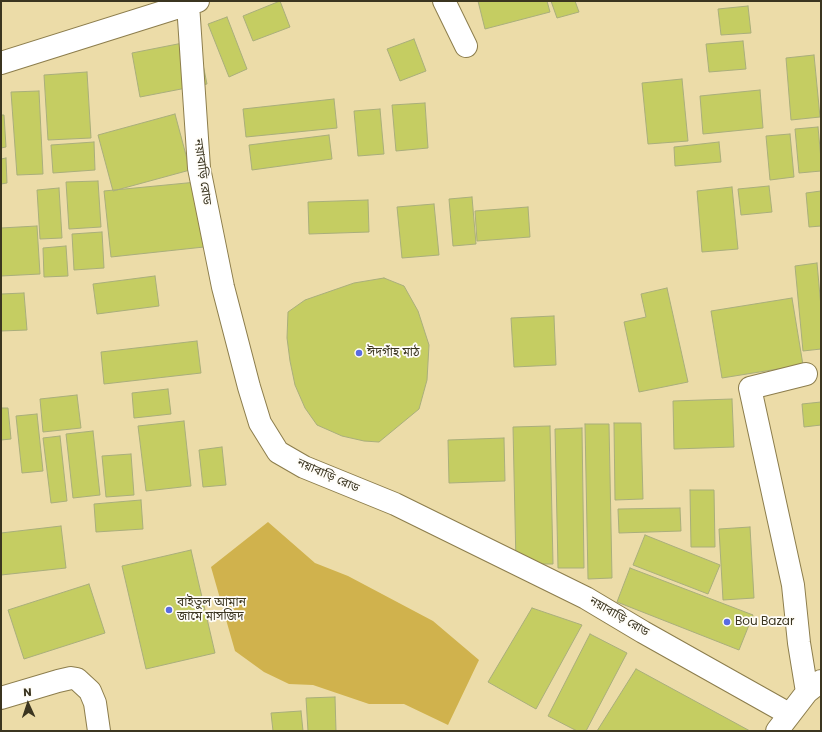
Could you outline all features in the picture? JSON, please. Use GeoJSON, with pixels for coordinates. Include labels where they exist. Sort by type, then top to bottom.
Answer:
{"type":"FeatureCollection","features":[{"type":"Feature","properties":{"kind":"street"},"geometry":{"type":"LineString","coordinates":[[444,1],[466,46]]}},
{"type":"Feature","properties":{"kind":"street"},"geometry":{"type":"LineString","coordinates":[[1,63],[191,2]]}},
{"type":"Feature","properties":{"kind":"street","name":"নয়াবাড়ি রোড"},"geometry":{"type":"LineString","coordinates":[[191,2],[199,168],[223,287],[249,387],[260,423],[278,452],[304,467],[394,504],[586,598],[643,632],[783,723]]}},
{"type":"Feature","properties":{"kind":"street"},"geometry":{"type":"LineString","coordinates":[[783,723],[814,686],[799,643],[793,585],[750,388],[806,374]]}},
{"type":"Feature","properties":{"kind":"street"},"geometry":{"type":"LineString","coordinates":[[1,698],[58,681],[71,678],[77,679],[90,691],[95,703],[99,731]]}},
{"type":"Feature","properties":{"kind":"shaded area"},"geometry":{"type":"Polygon","coordinates":[[[268,522],[315,563],[348,576],[433,621],[479,660],[448,725],[404,704],[369,704],[313,685],[289,684],[264,672],[235,651],[211,567],[268,522]]]}},
{"type":"Feature","properties":{"kind":"building"},"geometry":{"type":"Polygon","coordinates":[[[280,1],[290,27],[253,41],[243,16],[280,1]]]}},
{"type":"Feature","properties":{"kind":"building"},"geometry":{"type":"Polygon","coordinates":[[[478,1],[547,1],[550,12],[485,29],[478,1]]]}},
{"type":"Feature","properties":{"kind":"building"},"geometry":{"type":"Polygon","coordinates":[[[551,1],[575,1],[579,12],[557,18],[551,1]]]}},
{"type":"Feature","properties":{"kind":"building"},"geometry":{"type":"Polygon","coordinates":[[[748,6],[751,33],[721,35],[718,9],[748,6]]]}},
{"type":"Feature","properties":{"kind":"building"},"geometry":{"type":"Polygon","coordinates":[[[227,17],[247,69],[229,77],[208,24],[227,17]]]}},
{"type":"Feature","properties":{"kind":"building"},"geometry":{"type":"Polygon","coordinates":[[[414,39],[426,71],[400,81],[387,49],[414,39]]]}},
{"type":"Feature","properties":{"kind":"building"},"geometry":{"type":"Polygon","coordinates":[[[198,40],[207,84],[140,97],[132,53],[198,40]]]}},
{"type":"Feature","properties":{"kind":"building"},"geometry":{"type":"Polygon","coordinates":[[[743,41],[746,69],[709,72],[706,44],[743,41]]]}},
{"type":"Feature","properties":{"kind":"building"},"geometry":{"type":"Polygon","coordinates":[[[814,55],[820,117],[791,120],[786,58],[814,55]]]}},
{"type":"Feature","properties":{"kind":"building"},"geometry":{"type":"Polygon","coordinates":[[[87,72],[91,138],[48,140],[44,75],[87,72]]]}},
{"type":"Feature","properties":{"kind":"building"},"geometry":{"type":"Polygon","coordinates":[[[682,79],[688,141],[648,144],[642,83],[682,79]]]}},
{"type":"Feature","properties":{"kind":"building"},"geometry":{"type":"Polygon","coordinates":[[[760,90],[763,128],[703,134],[700,96],[760,90]]]}},
{"type":"Feature","properties":{"kind":"building"},"geometry":{"type":"Polygon","coordinates":[[[39,91],[43,174],[17,175],[11,92],[39,91]]]}},
{"type":"Feature","properties":{"kind":"building"},"geometry":{"type":"Polygon","coordinates":[[[334,99],[337,128],[246,137],[243,109],[334,99]]]}},
{"type":"Feature","properties":{"kind":"building"},"geometry":{"type":"Polygon","coordinates":[[[425,103],[428,148],[396,151],[392,105],[425,103]]]}},
{"type":"Feature","properties":{"kind":"building"},"geometry":{"type":"Polygon","coordinates":[[[380,109],[384,154],[358,156],[354,111],[380,109]]]}},
{"type":"Feature","properties":{"kind":"building"},"geometry":{"type":"Polygon","coordinates":[[[175,114],[190,170],[113,191],[98,135],[175,114]]]}},
{"type":"Feature","properties":{"kind":"building"},"geometry":{"type":"Polygon","coordinates":[[[1,115],[4,115],[6,147],[1,148],[1,115]]]}},
{"type":"Feature","properties":{"kind":"building"},"geometry":{"type":"Polygon","coordinates":[[[818,127],[821,171],[799,173],[795,129],[818,127]]]}},
{"type":"Feature","properties":{"kind":"building"},"geometry":{"type":"Polygon","coordinates":[[[790,134],[794,177],[770,180],[766,136],[790,134]]]}},
{"type":"Feature","properties":{"kind":"building"},"geometry":{"type":"Polygon","coordinates":[[[329,135],[332,159],[252,170],[249,145],[329,135]]]}},
{"type":"Feature","properties":{"kind":"building"},"geometry":{"type":"Polygon","coordinates":[[[94,142],[95,170],[53,173],[51,145],[94,142]]]}},
{"type":"Feature","properties":{"kind":"building"},"geometry":{"type":"Polygon","coordinates":[[[719,142],[721,162],[675,166],[674,147],[719,142]]]}},
{"type":"Feature","properties":{"kind":"building"},"geometry":{"type":"Polygon","coordinates":[[[6,158],[7,183],[1,184],[1,159],[6,158]]]}},
{"type":"Feature","properties":{"kind":"building"},"geometry":{"type":"Polygon","coordinates":[[[98,181],[101,227],[69,229],[66,182],[98,181]]]}},
{"type":"Feature","properties":{"kind":"building"},"geometry":{"type":"Polygon","coordinates":[[[197,182],[204,247],[111,257],[104,191],[197,182]]]}},
{"type":"Feature","properties":{"kind":"building"},"geometry":{"type":"Polygon","coordinates":[[[769,186],[772,212],[741,215],[738,189],[769,186]]]}},
{"type":"Feature","properties":{"kind":"building"},"geometry":{"type":"Polygon","coordinates":[[[732,187],[738,249],[702,252],[697,191],[732,187]]]}},
{"type":"Feature","properties":{"kind":"building"},"geometry":{"type":"Polygon","coordinates":[[[59,188],[62,238],[40,239],[37,190],[59,188]]]}},
{"type":"Feature","properties":{"kind":"building"},"geometry":{"type":"Polygon","coordinates":[[[821,191],[821,226],[809,227],[806,193],[821,191]]]}},
{"type":"Feature","properties":{"kind":"building"},"geometry":{"type":"Polygon","coordinates":[[[472,197],[476,244],[453,246],[449,199],[472,197]]]}},
{"type":"Feature","properties":{"kind":"building"},"geometry":{"type":"Polygon","coordinates":[[[368,200],[369,232],[309,234],[308,202],[368,200]]]}},
{"type":"Feature","properties":{"kind":"building"},"geometry":{"type":"Polygon","coordinates":[[[434,204],[439,255],[402,258],[397,207],[434,204]]]}},
{"type":"Feature","properties":{"kind":"building"},"geometry":{"type":"Polygon","coordinates":[[[528,207],[530,237],[477,241],[475,211],[528,207]]]}},
{"type":"Feature","properties":{"kind":"building"},"geometry":{"type":"Polygon","coordinates":[[[37,226],[40,274],[1,276],[1,228],[37,226]]]}},
{"type":"Feature","properties":{"kind":"building"},"geometry":{"type":"Polygon","coordinates":[[[102,232],[104,268],[74,270],[72,234],[102,232]]]}},
{"type":"Feature","properties":{"kind":"building"},"geometry":{"type":"Polygon","coordinates":[[[66,246],[68,276],[44,277],[43,248],[66,246]]]}},
{"type":"Feature","properties":{"kind":"building"},"geometry":{"type":"Polygon","coordinates":[[[817,263],[821,307],[821,349],[803,351],[795,266],[817,263]]]}},
{"type":"Feature","properties":{"kind":"building"},"geometry":{"type":"Polygon","coordinates":[[[155,276],[159,306],[97,314],[93,284],[155,276]]]}},
{"type":"Feature","properties":{"kind":"building","name":"ঈদগাঁহ মাঠ"},"geometry":{"type":"Polygon","coordinates":[[[384,278],[404,286],[418,311],[429,345],[427,380],[419,409],[379,442],[364,441],[342,436],[317,425],[305,408],[295,385],[290,361],[287,338],[288,312],[305,300],[354,283],[384,278]]]}},
{"type":"Feature","properties":{"kind":"building"},"geometry":{"type":"Polygon","coordinates":[[[667,288],[688,382],[639,392],[624,322],[646,317],[641,294],[667,288]]]}},
{"type":"Feature","properties":{"kind":"building"},"geometry":{"type":"Polygon","coordinates":[[[24,293],[27,330],[1,331],[1,294],[24,293]]]}},
{"type":"Feature","properties":{"kind":"building"},"geometry":{"type":"Polygon","coordinates":[[[792,298],[803,365],[722,378],[711,311],[792,298]]]}},
{"type":"Feature","properties":{"kind":"building"},"geometry":{"type":"Polygon","coordinates":[[[554,316],[556,365],[514,367],[511,318],[554,316]]]}},
{"type":"Feature","properties":{"kind":"building"},"geometry":{"type":"Polygon","coordinates":[[[197,341],[201,373],[104,384],[101,352],[197,341]]]}},
{"type":"Feature","properties":{"kind":"building"},"geometry":{"type":"Polygon","coordinates":[[[168,389],[171,414],[134,418],[132,393],[168,389]]]}},
{"type":"Feature","properties":{"kind":"building"},"geometry":{"type":"Polygon","coordinates":[[[77,395],[81,428],[43,432],[40,399],[77,395]]]}},
{"type":"Feature","properties":{"kind":"building"},"geometry":{"type":"Polygon","coordinates":[[[732,399],[734,447],[674,449],[673,401],[732,399]]]}},
{"type":"Feature","properties":{"kind":"building"},"geometry":{"type":"Polygon","coordinates":[[[821,402],[821,425],[804,427],[802,404],[821,402]]]}},
{"type":"Feature","properties":{"kind":"building"},"geometry":{"type":"Polygon","coordinates":[[[1,408],[8,408],[11,439],[1,440],[1,408]]]}},
{"type":"Feature","properties":{"kind":"building"},"geometry":{"type":"Polygon","coordinates":[[[37,414],[43,471],[22,473],[16,416],[37,414]]]}},
{"type":"Feature","properties":{"kind":"building"},"geometry":{"type":"Polygon","coordinates":[[[184,421],[191,486],[146,491],[138,426],[184,421]]]}},
{"type":"Feature","properties":{"kind":"building"},"geometry":{"type":"Polygon","coordinates":[[[614,423],[641,423],[643,499],[615,500],[614,423]]]}},
{"type":"Feature","properties":{"kind":"building"},"geometry":{"type":"Polygon","coordinates":[[[585,424],[609,424],[612,578],[588,579],[585,424]]]}},
{"type":"Feature","properties":{"kind":"building"},"geometry":{"type":"Polygon","coordinates":[[[550,426],[553,564],[516,564],[513,427],[550,426]]]}},
{"type":"Feature","properties":{"kind":"building"},"geometry":{"type":"Polygon","coordinates":[[[582,428],[584,568],[558,568],[555,429],[582,428]]]}},
{"type":"Feature","properties":{"kind":"building"},"geometry":{"type":"Polygon","coordinates":[[[93,431],[100,495],[73,498],[66,434],[93,431]]]}},
{"type":"Feature","properties":{"kind":"building"},"geometry":{"type":"Polygon","coordinates":[[[60,436],[67,501],[51,503],[43,438],[60,436]]]}},
{"type":"Feature","properties":{"kind":"building"},"geometry":{"type":"Polygon","coordinates":[[[504,438],[505,481],[449,483],[448,440],[504,438]]]}},
{"type":"Feature","properties":{"kind":"building"},"geometry":{"type":"Polygon","coordinates":[[[222,447],[226,485],[203,487],[199,450],[222,447]]]}},
{"type":"Feature","properties":{"kind":"building"},"geometry":{"type":"Polygon","coordinates":[[[131,454],[134,495],[106,497],[102,456],[131,454]]]}},
{"type":"Feature","properties":{"kind":"building"},"geometry":{"type":"Polygon","coordinates":[[[690,490],[714,490],[715,547],[691,547],[690,490]]]}},
{"type":"Feature","properties":{"kind":"building"},"geometry":{"type":"Polygon","coordinates":[[[141,500],[143,529],[96,532],[94,504],[141,500]]]}},
{"type":"Feature","properties":{"kind":"building"},"geometry":{"type":"Polygon","coordinates":[[[680,508],[681,531],[619,533],[618,509],[680,508]]]}},
{"type":"Feature","properties":{"kind":"building"},"geometry":{"type":"Polygon","coordinates":[[[61,526],[66,568],[1,575],[1,533],[61,526]]]}},
{"type":"Feature","properties":{"kind":"building"},"geometry":{"type":"Polygon","coordinates":[[[750,527],[754,598],[723,600],[719,529],[750,527]]]}},
{"type":"Feature","properties":{"kind":"building"},"geometry":{"type":"Polygon","coordinates":[[[645,535],[720,565],[708,594],[633,565],[645,535]]]}},
{"type":"Feature","properties":{"kind":"building","name":"বাইতুল আমান জামে মাসজিদ"},"geometry":{"type":"Polygon","coordinates":[[[191,550],[215,653],[146,669],[122,566],[191,550]]]}},
{"type":"Feature","properties":{"kind":"building"},"geometry":{"type":"Polygon","coordinates":[[[630,568],[753,615],[739,650],[617,602],[630,568]]]}},
{"type":"Feature","properties":{"kind":"building"},"geometry":{"type":"Polygon","coordinates":[[[89,584],[105,633],[24,659],[8,610],[89,584]]]}},
{"type":"Feature","properties":{"kind":"building"},"geometry":{"type":"Polygon","coordinates":[[[532,608],[582,625],[536,709],[488,682],[532,608]]]}},
{"type":"Feature","properties":{"kind":"building"},"geometry":{"type":"Polygon","coordinates":[[[590,634],[627,653],[586,731],[577,731],[548,716],[590,634]]]}},
{"type":"Feature","properties":{"kind":"building"},"geometry":{"type":"Polygon","coordinates":[[[636,669],[750,731],[597,731],[636,669]]]}},
{"type":"Feature","properties":{"kind":"building"},"geometry":{"type":"Polygon","coordinates":[[[335,697],[336,731],[308,731],[306,698],[335,697]]]}},
{"type":"Feature","properties":{"kind":"building"},"geometry":{"type":"Polygon","coordinates":[[[301,711],[303,731],[273,731],[271,713],[301,711]]]}},
{"type":"Feature","properties":{"kind":"place","name":"ঈদগাঁহ মাঠ"},"geometry":{"type":"Point","coordinates":[359,353]}},
{"type":"Feature","properties":{"kind":"place","name":"বাইতুল আমান জামে মাসজিদ"},"geometry":{"type":"Point","coordinates":[169,610]}},
{"type":"Feature","properties":{"kind":"place","name":"Bou Bazar"},"geometry":{"type":"Point","coordinates":[727,622]}}]}
